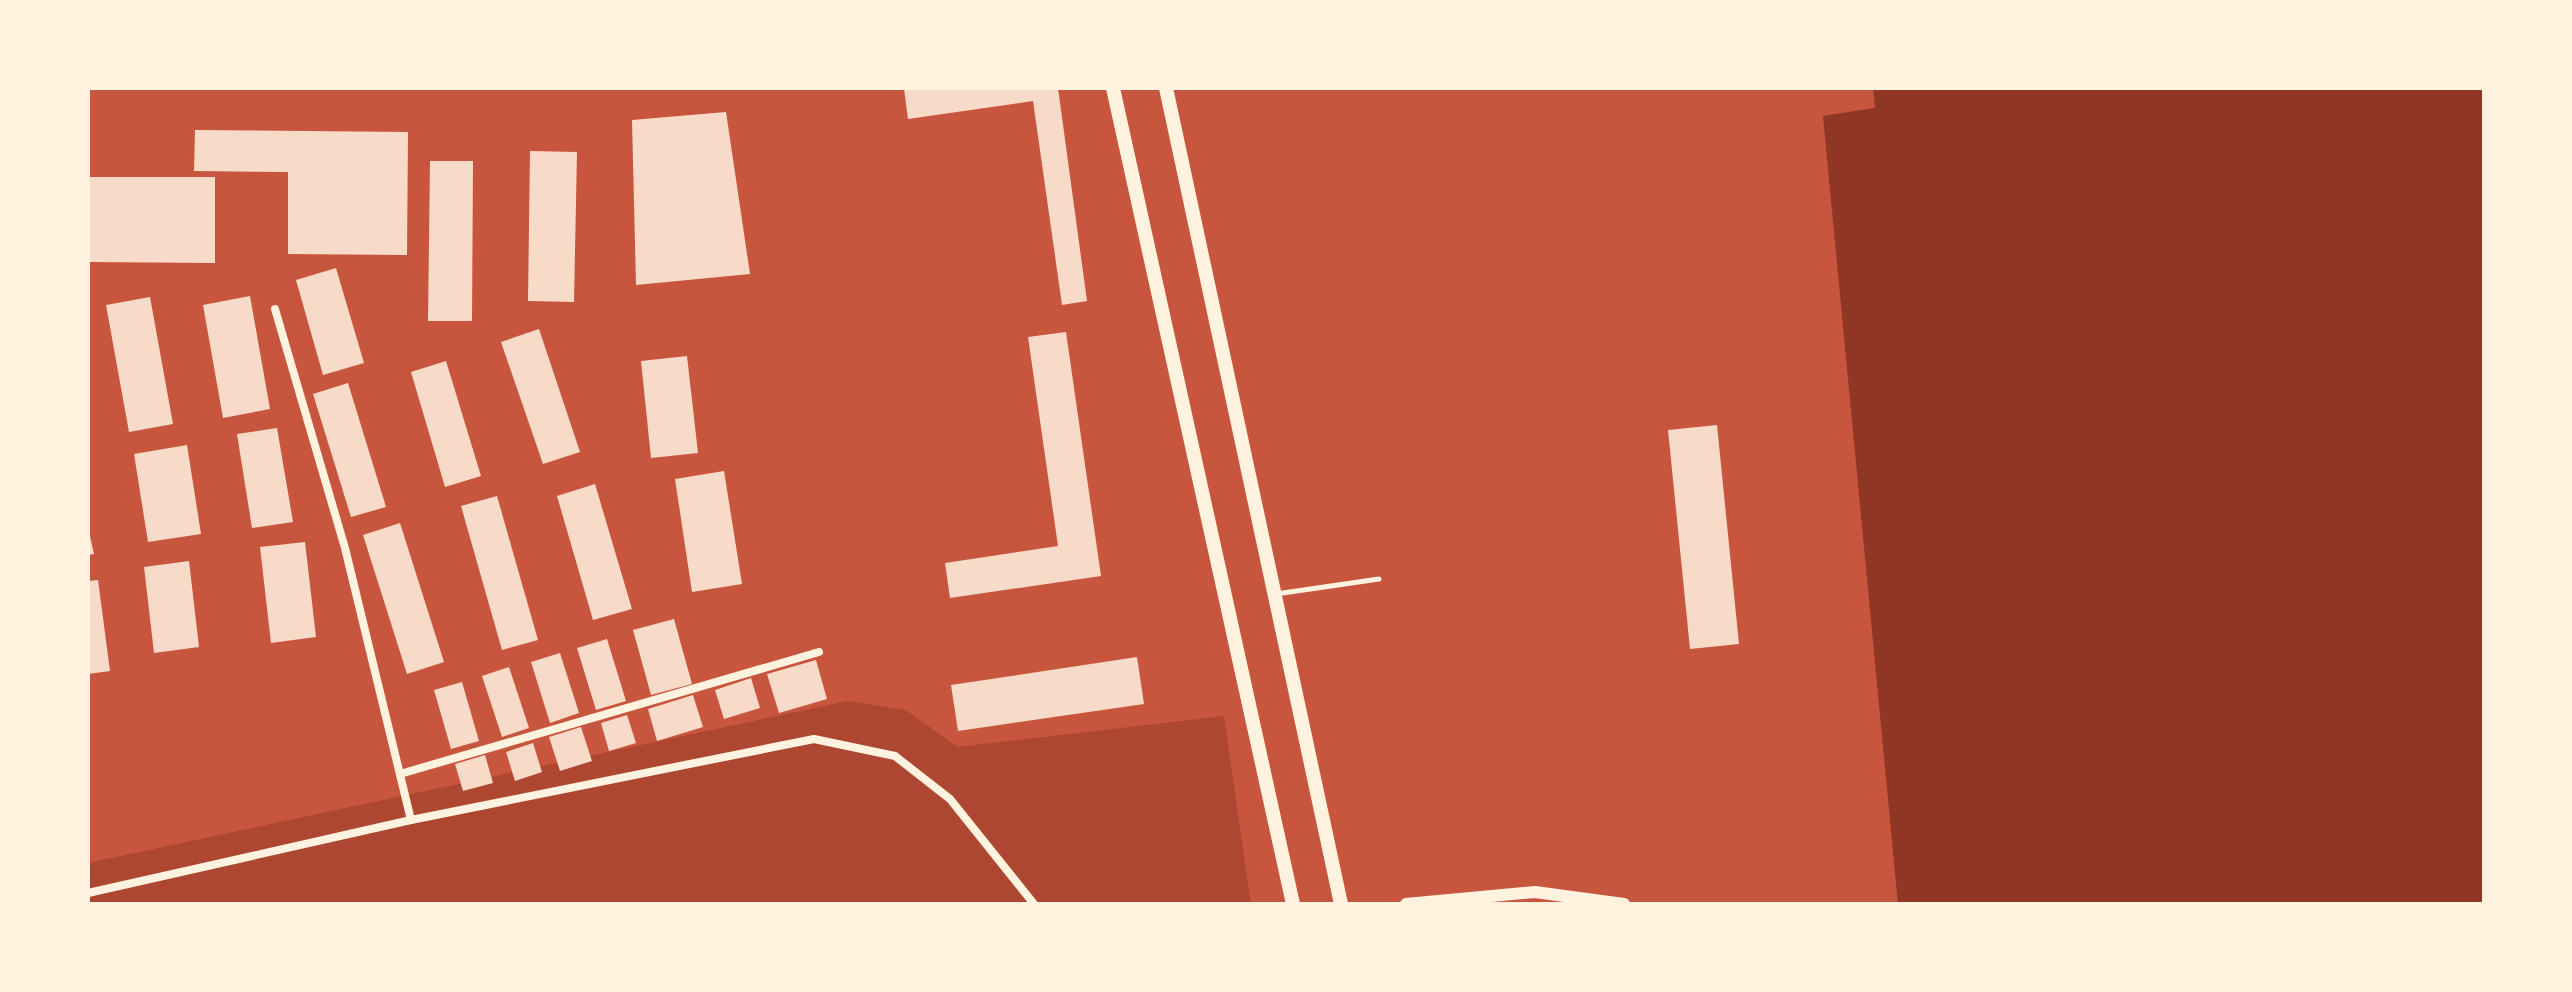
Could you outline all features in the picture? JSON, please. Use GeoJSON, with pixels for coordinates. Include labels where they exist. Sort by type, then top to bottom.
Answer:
{"type":"FeatureCollection","features":[{"type":"Feature","properties":{"kind":"main road"},"geometry":{"type":"LineString","coordinates":[[1113,88],[1293,904]]}},
{"type":"Feature","properties":{"kind":"main road"},"geometry":{"type":"LineString","coordinates":[[1166,88],[1341,904]]}},
{"type":"Feature","properties":{"kind":"street"},"geometry":{"type":"LineString","coordinates":[[275,309],[345,548],[411,820]]}},
{"type":"Feature","properties":{"kind":"street"},"geometry":{"type":"LineString","coordinates":[[400,774],[819,652]]}},
{"type":"Feature","properties":{"kind":"street"},"geometry":{"type":"LineString","coordinates":[[88,893],[411,820],[814,739],[895,756],[950,799],[1034,904]]}},
{"type":"Feature","properties":{"kind":"street"},"geometry":{"type":"LineString","coordinates":[[1406,904],[1535,892],[1624,904]]}},
{"type":"Feature","properties":{"kind":"lane"},"geometry":{"type":"LineString","coordinates":[[1275,594],[1379,579]]}},
{"type":"Feature","properties":{"kind":"shaded area"},"geometry":{"type":"Polygon","coordinates":[[[1873,88],[2484,88],[2484,904],[1898,904],[1823,116],[1875,108],[1873,88]]]}},
{"type":"Feature","properties":{"kind":"shaded area"},"geometry":{"type":"Polygon","coordinates":[[[847,701],[906,710],[957,747],[1224,716],[1251,904],[88,904],[88,863],[847,701]]]}},
{"type":"Feature","properties":{"kind":"building"},"geometry":{"type":"Polygon","coordinates":[[[1058,88],[1087,301],[1062,305],[1033,101],[908,119],[904,89],[1058,88]]]}},
{"type":"Feature","properties":{"kind":"building"},"geometry":{"type":"Polygon","coordinates":[[[726,112],[750,274],[636,285],[632,120],[726,112]]]}},
{"type":"Feature","properties":{"kind":"building"},"geometry":{"type":"Polygon","coordinates":[[[195,130],[408,132],[407,255],[288,254],[288,172],[194,171],[195,130]]]}},
{"type":"Feature","properties":{"kind":"building"},"geometry":{"type":"Polygon","coordinates":[[[530,151],[577,152],[574,302],[528,301],[530,151]]]}},
{"type":"Feature","properties":{"kind":"building"},"geometry":{"type":"Polygon","coordinates":[[[430,161],[473,161],[472,321],[428,321],[430,161]]]}},
{"type":"Feature","properties":{"kind":"building"},"geometry":{"type":"Polygon","coordinates":[[[88,177],[215,177],[215,263],[88,262],[88,177]]]}},
{"type":"Feature","properties":{"kind":"building"},"geometry":{"type":"Polygon","coordinates":[[[336,268],[364,363],[323,375],[296,280],[336,268]]]}},
{"type":"Feature","properties":{"kind":"building"},"geometry":{"type":"Polygon","coordinates":[[[250,296],[270,409],[223,418],[203,305],[250,296]]]}},
{"type":"Feature","properties":{"kind":"building"},"geometry":{"type":"Polygon","coordinates":[[[150,297],[173,424],[129,432],[106,305],[150,297]]]}},
{"type":"Feature","properties":{"kind":"building"},"geometry":{"type":"Polygon","coordinates":[[[539,329],[580,452],[543,464],[501,342],[539,329]]]}},
{"type":"Feature","properties":{"kind":"building"},"geometry":{"type":"Polygon","coordinates":[[[1066,332],[1101,576],[950,598],[945,563],[1058,546],[1028,337],[1066,332]]]}},
{"type":"Feature","properties":{"kind":"building"},"geometry":{"type":"Polygon","coordinates":[[[687,356],[698,453],[651,458],[641,361],[687,356]]]}},
{"type":"Feature","properties":{"kind":"building"},"geometry":{"type":"Polygon","coordinates":[[[446,361],[481,476],[445,487],[411,372],[446,361]]]}},
{"type":"Feature","properties":{"kind":"building"},"geometry":{"type":"Polygon","coordinates":[[[348,383],[386,507],[351,517],[313,394],[348,383]]]}},
{"type":"Feature","properties":{"kind":"building"},"geometry":{"type":"Polygon","coordinates":[[[1717,425],[1739,644],[1690,649],[1668,430],[1717,425]]]}},
{"type":"Feature","properties":{"kind":"building"},"geometry":{"type":"Polygon","coordinates":[[[277,428],[293,522],[252,528],[237,434],[277,428]]]}},
{"type":"Feature","properties":{"kind":"building"},"geometry":{"type":"Polygon","coordinates":[[[187,445],[201,534],[148,542],[134,454],[187,445]]]}},
{"type":"Feature","properties":{"kind":"building"},"geometry":{"type":"Polygon","coordinates":[[[724,471],[742,584],[692,592],[675,479],[724,471]]]}},
{"type":"Feature","properties":{"kind":"building"},"geometry":{"type":"Polygon","coordinates":[[[595,484],[632,609],[593,620],[557,496],[595,484]]]}},
{"type":"Feature","properties":{"kind":"building"},"geometry":{"type":"Polygon","coordinates":[[[497,496],[538,640],[502,650],[461,506],[497,496]]]}},
{"type":"Feature","properties":{"kind":"building"},"geometry":{"type":"Polygon","coordinates":[[[400,523],[444,662],[407,674],[363,535],[400,523]]]}},
{"type":"Feature","properties":{"kind":"building"},"geometry":{"type":"Polygon","coordinates":[[[88,527],[94,554],[88,555],[88,527]]]}},
{"type":"Feature","properties":{"kind":"building"},"geometry":{"type":"Polygon","coordinates":[[[305,542],[316,637],[271,643],[260,547],[305,542]]]}},
{"type":"Feature","properties":{"kind":"building"},"geometry":{"type":"Polygon","coordinates":[[[189,561],[199,647],[154,653],[144,567],[189,561]]]}},
{"type":"Feature","properties":{"kind":"building"},"geometry":{"type":"Polygon","coordinates":[[[98,580],[110,671],[88,674],[88,581],[98,580]]]}},
{"type":"Feature","properties":{"kind":"building"},"geometry":{"type":"Polygon","coordinates":[[[674,619],[692,684],[651,695],[633,630],[674,619]]]}},
{"type":"Feature","properties":{"kind":"building"},"geometry":{"type":"Polygon","coordinates":[[[607,639],[626,701],[596,710],[577,648],[607,639]]]}},
{"type":"Feature","properties":{"kind":"building"},"geometry":{"type":"Polygon","coordinates":[[[560,653],[579,713],[550,723],[531,662],[560,653]]]}},
{"type":"Feature","properties":{"kind":"building"},"geometry":{"type":"Polygon","coordinates":[[[1137,657],[1144,704],[958,731],[951,685],[1137,657]]]}},
{"type":"Feature","properties":{"kind":"building"},"geometry":{"type":"Polygon","coordinates":[[[816,660],[827,699],[779,713],[767,674],[816,660]]]}},
{"type":"Feature","properties":{"kind":"building"},"geometry":{"type":"Polygon","coordinates":[[[509,667],[529,728],[502,737],[482,676],[509,667]]]}},
{"type":"Feature","properties":{"kind":"building"},"geometry":{"type":"Polygon","coordinates":[[[751,678],[760,708],[724,719],[715,690],[751,678]]]}},
{"type":"Feature","properties":{"kind":"building"},"geometry":{"type":"Polygon","coordinates":[[[462,682],[479,741],[451,749],[434,690],[462,682]]]}},
{"type":"Feature","properties":{"kind":"building"},"geometry":{"type":"Polygon","coordinates":[[[693,695],[703,727],[657,741],[648,709],[693,695]]]}},
{"type":"Feature","properties":{"kind":"building"},"geometry":{"type":"Polygon","coordinates":[[[627,715],[636,743],[609,751],[601,723],[627,715]]]}},
{"type":"Feature","properties":{"kind":"building"},"geometry":{"type":"Polygon","coordinates":[[[581,727],[592,761],[560,771],[549,737],[581,727]]]}},
{"type":"Feature","properties":{"kind":"building"},"geometry":{"type":"Polygon","coordinates":[[[533,743],[542,772],[515,781],[506,752],[533,743]]]}},
{"type":"Feature","properties":{"kind":"building"},"geometry":{"type":"Polygon","coordinates":[[[485,755],[493,783],[463,791],[455,764],[485,755]]]}}]}
